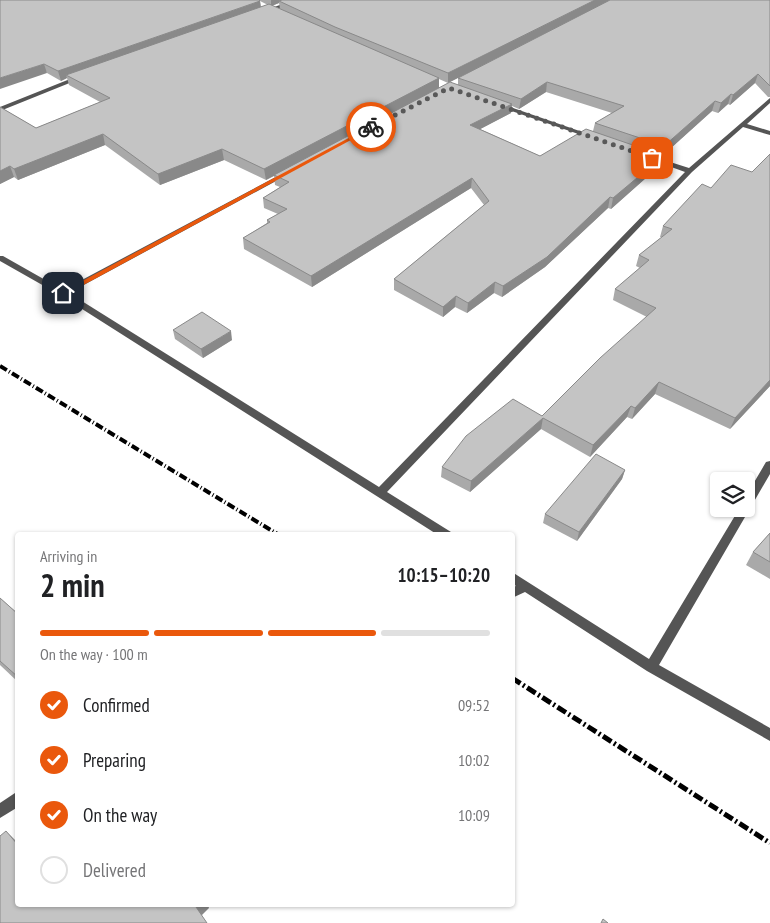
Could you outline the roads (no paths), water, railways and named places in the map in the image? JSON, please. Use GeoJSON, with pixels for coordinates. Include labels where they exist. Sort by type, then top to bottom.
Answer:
{"type":"FeatureCollection","features":[{"type":"Feature","properties":{"kind":"street"},"geometry":{"type":"LineString","coordinates":[[262,10],[270,10],[298,0]]}},
{"type":"Feature","properties":{"kind":"street"},"geometry":{"type":"LineString","coordinates":[[270,10],[279,14]]}},
{"type":"Feature","properties":{"kind":"street"},"geometry":{"type":"LineString","coordinates":[[0,109],[90,74]]}},
{"type":"Feature","properties":{"kind":"street"},"geometry":{"type":"LineString","coordinates":[[380,492],[690,171],[770,100]]}},
{"type":"Feature","properties":{"kind":"street"},"geometry":{"type":"LineString","coordinates":[[495,104],[597,139]]}},
{"type":"Feature","properties":{"kind":"street"},"geometry":{"type":"LineString","coordinates":[[744,125],[770,133]]}},
{"type":"Feature","properties":{"kind":"street"},"geometry":{"type":"LineString","coordinates":[[634,152],[690,171]]}},
{"type":"Feature","properties":{"kind":"street"},"geometry":{"type":"LineString","coordinates":[[63,293],[295,168]]}},
{"type":"Feature","properties":{"kind":"street"},"geometry":{"type":"LineString","coordinates":[[0,258],[63,293],[442,532]]}},
{"type":"Feature","properties":{"kind":"street"},"geometry":{"type":"LineString","coordinates":[[755,490],[770,465]]}},
{"type":"Feature","properties":{"kind":"street"},"geometry":{"type":"LineString","coordinates":[[651,667],[739,517]]}},
{"type":"Feature","properties":{"kind":"street"},"geometry":{"type":"LineString","coordinates":[[515,579],[651,667],[770,734]]}},
{"type":"Feature","properties":{"kind":"street"},"geometry":{"type":"LineString","coordinates":[[515,592],[526,586]]}},
{"type":"Feature","properties":{"kind":"street"},"geometry":{"type":"LineString","coordinates":[[0,811],[15,800]]}},
{"type":"Feature","properties":{"kind":"railway"},"geometry":{"type":"LineString","coordinates":[[0,366],[274,532]]}},
{"type":"Feature","properties":{"kind":"railway"},"geometry":{"type":"LineString","coordinates":[[515,680],[770,843]]}}]}
